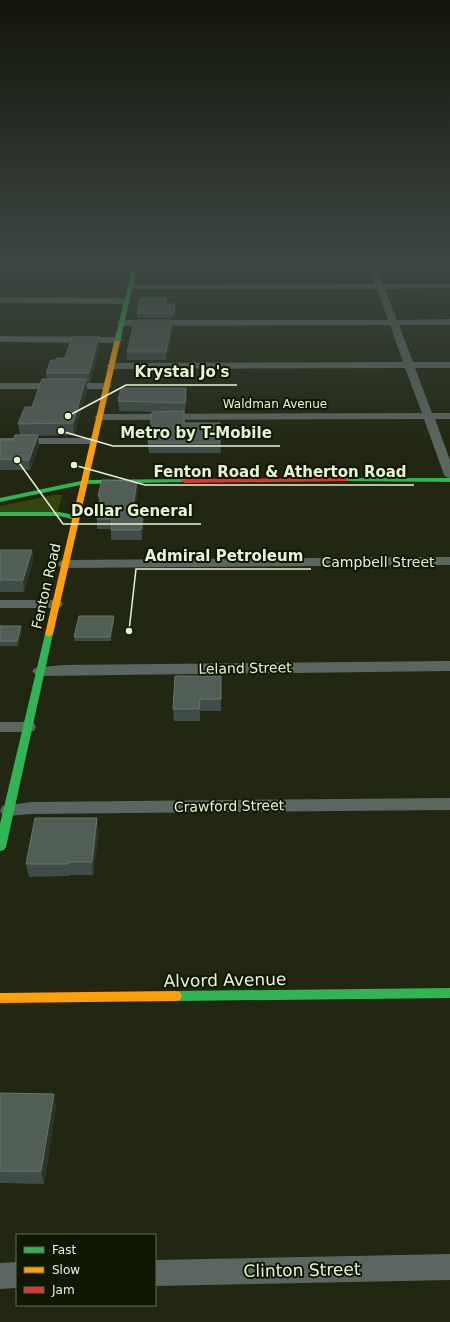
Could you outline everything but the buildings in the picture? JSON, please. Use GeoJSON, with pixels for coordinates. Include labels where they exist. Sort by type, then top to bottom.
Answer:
{"type":"FeatureCollection","features":[{"type":"Feature","properties":{"kind":"street","name":"Fenton Road"},"geometry":{"type":"LineString","coordinates":[[0,846],[121,324]]}},
{"type":"Feature","properties":{"kind":"street"},"geometry":{"type":"LineString","coordinates":[[395,324],[450,475]]}},
{"type":"Feature","properties":{"kind":"street"},"geometry":{"type":"LineString","coordinates":[[0,339],[118,340]]}},
{"type":"Feature","properties":{"kind":"street"},"geometry":{"type":"LineString","coordinates":[[112,366],[450,365]]}},
{"type":"Feature","properties":{"kind":"street"},"geometry":{"type":"LineString","coordinates":[[0,386],[107,386]]}},
{"type":"Feature","properties":{"kind":"street","name":"Waldman Avenue"},"geometry":{"type":"LineString","coordinates":[[99,417],[450,416]]}},
{"type":"Feature","properties":{"kind":"street"},"geometry":{"type":"LineString","coordinates":[[0,441],[94,441]]}},
{"type":"Feature","properties":{"kind":"street"},"geometry":{"type":"LineString","coordinates":[[0,500],[85,482],[450,480]]}},
{"type":"Feature","properties":{"kind":"street"},"geometry":{"type":"LineString","coordinates":[[0,514],[59,514],[76,518]]}},
{"type":"Feature","properties":{"kind":"street","name":"Campbell Street"},"geometry":{"type":"LineString","coordinates":[[65,564],[450,561]]}},
{"type":"Feature","properties":{"kind":"street"},"geometry":{"type":"LineString","coordinates":[[0,604],[56,604]]}},
{"type":"Feature","properties":{"kind":"street","name":"Leland Street"},"geometry":{"type":"LineString","coordinates":[[40,671],[450,666]]}},
{"type":"Feature","properties":{"kind":"street"},"geometry":{"type":"LineString","coordinates":[[0,727],[28,727]]}},
{"type":"Feature","properties":{"kind":"street","name":"Crawford Street"},"geometry":{"type":"LineString","coordinates":[[8,810],[31,808],[450,804]]}},
{"type":"Feature","properties":{"kind":"street","name":"Alvord Avenue"},"geometry":{"type":"LineString","coordinates":[[0,998],[450,993]]}},
{"type":"Feature","properties":{"kind":"street","name":"Clinton Street"},"geometry":{"type":"LineString","coordinates":[[156,1273],[450,1267]]}},
{"type":"Feature","properties":{"kind":"street"},"geometry":{"type":"LineString","coordinates":[[0,1276],[16,1276]]}},
{"type":"Feature","properties":{"kind":"green space"},"geometry":{"type":"Polygon","coordinates":[[[54,495],[62,495],[58,512],[0,512],[0,506],[54,495]]]}},
{"type":"Feature","properties":{"kind":"traffic: fast"},"geometry":{"type":"LineString","coordinates":[[117,342],[121,324]]}},
{"type":"Feature","properties":{"kind":"traffic: fast"},"geometry":{"type":"LineString","coordinates":[[345,480],[450,480]]}},
{"type":"Feature","properties":{"kind":"traffic: fast"},"geometry":{"type":"LineString","coordinates":[[0,500],[85,482],[185,481]]}},
{"type":"Feature","properties":{"kind":"traffic: fast"},"geometry":{"type":"LineString","coordinates":[[0,514],[59,514],[76,518]]}},
{"type":"Feature","properties":{"kind":"traffic: fast"},"geometry":{"type":"LineString","coordinates":[[0,847],[49,634]]}},
{"type":"Feature","properties":{"kind":"traffic: fast"},"geometry":{"type":"LineString","coordinates":[[176,996],[450,993]]}},
{"type":"Feature","properties":{"kind":"traffic: slow"},"geometry":{"type":"LineString","coordinates":[[49,634],[117,342]]}},
{"type":"Feature","properties":{"kind":"traffic: slow"},"geometry":{"type":"LineString","coordinates":[[0,998],[176,996]]}},
{"type":"Feature","properties":{"kind":"traffic: jam"},"geometry":{"type":"LineString","coordinates":[[185,481],[345,480]]}},
{"type":"Feature","properties":{"kind":"place","name":"Krystal Jo's"},"geometry":{"type":"Point","coordinates":[68,416]}},
{"type":"Feature","properties":{"kind":"place","name":"Metro by T-Mobile"},"geometry":{"type":"Point","coordinates":[61,431]}},
{"type":"Feature","properties":{"kind":"place","name":"Dollar General"},"geometry":{"type":"Point","coordinates":[17,460]}},
{"type":"Feature","properties":{"kind":"place","name":"Fenton Road & Atherton Road"},"geometry":{"type":"Point","coordinates":[74,465]}},
{"type":"Feature","properties":{"kind":"place","name":"Admiral Petroleum"},"geometry":{"type":"Point","coordinates":[129,631]}}]}
